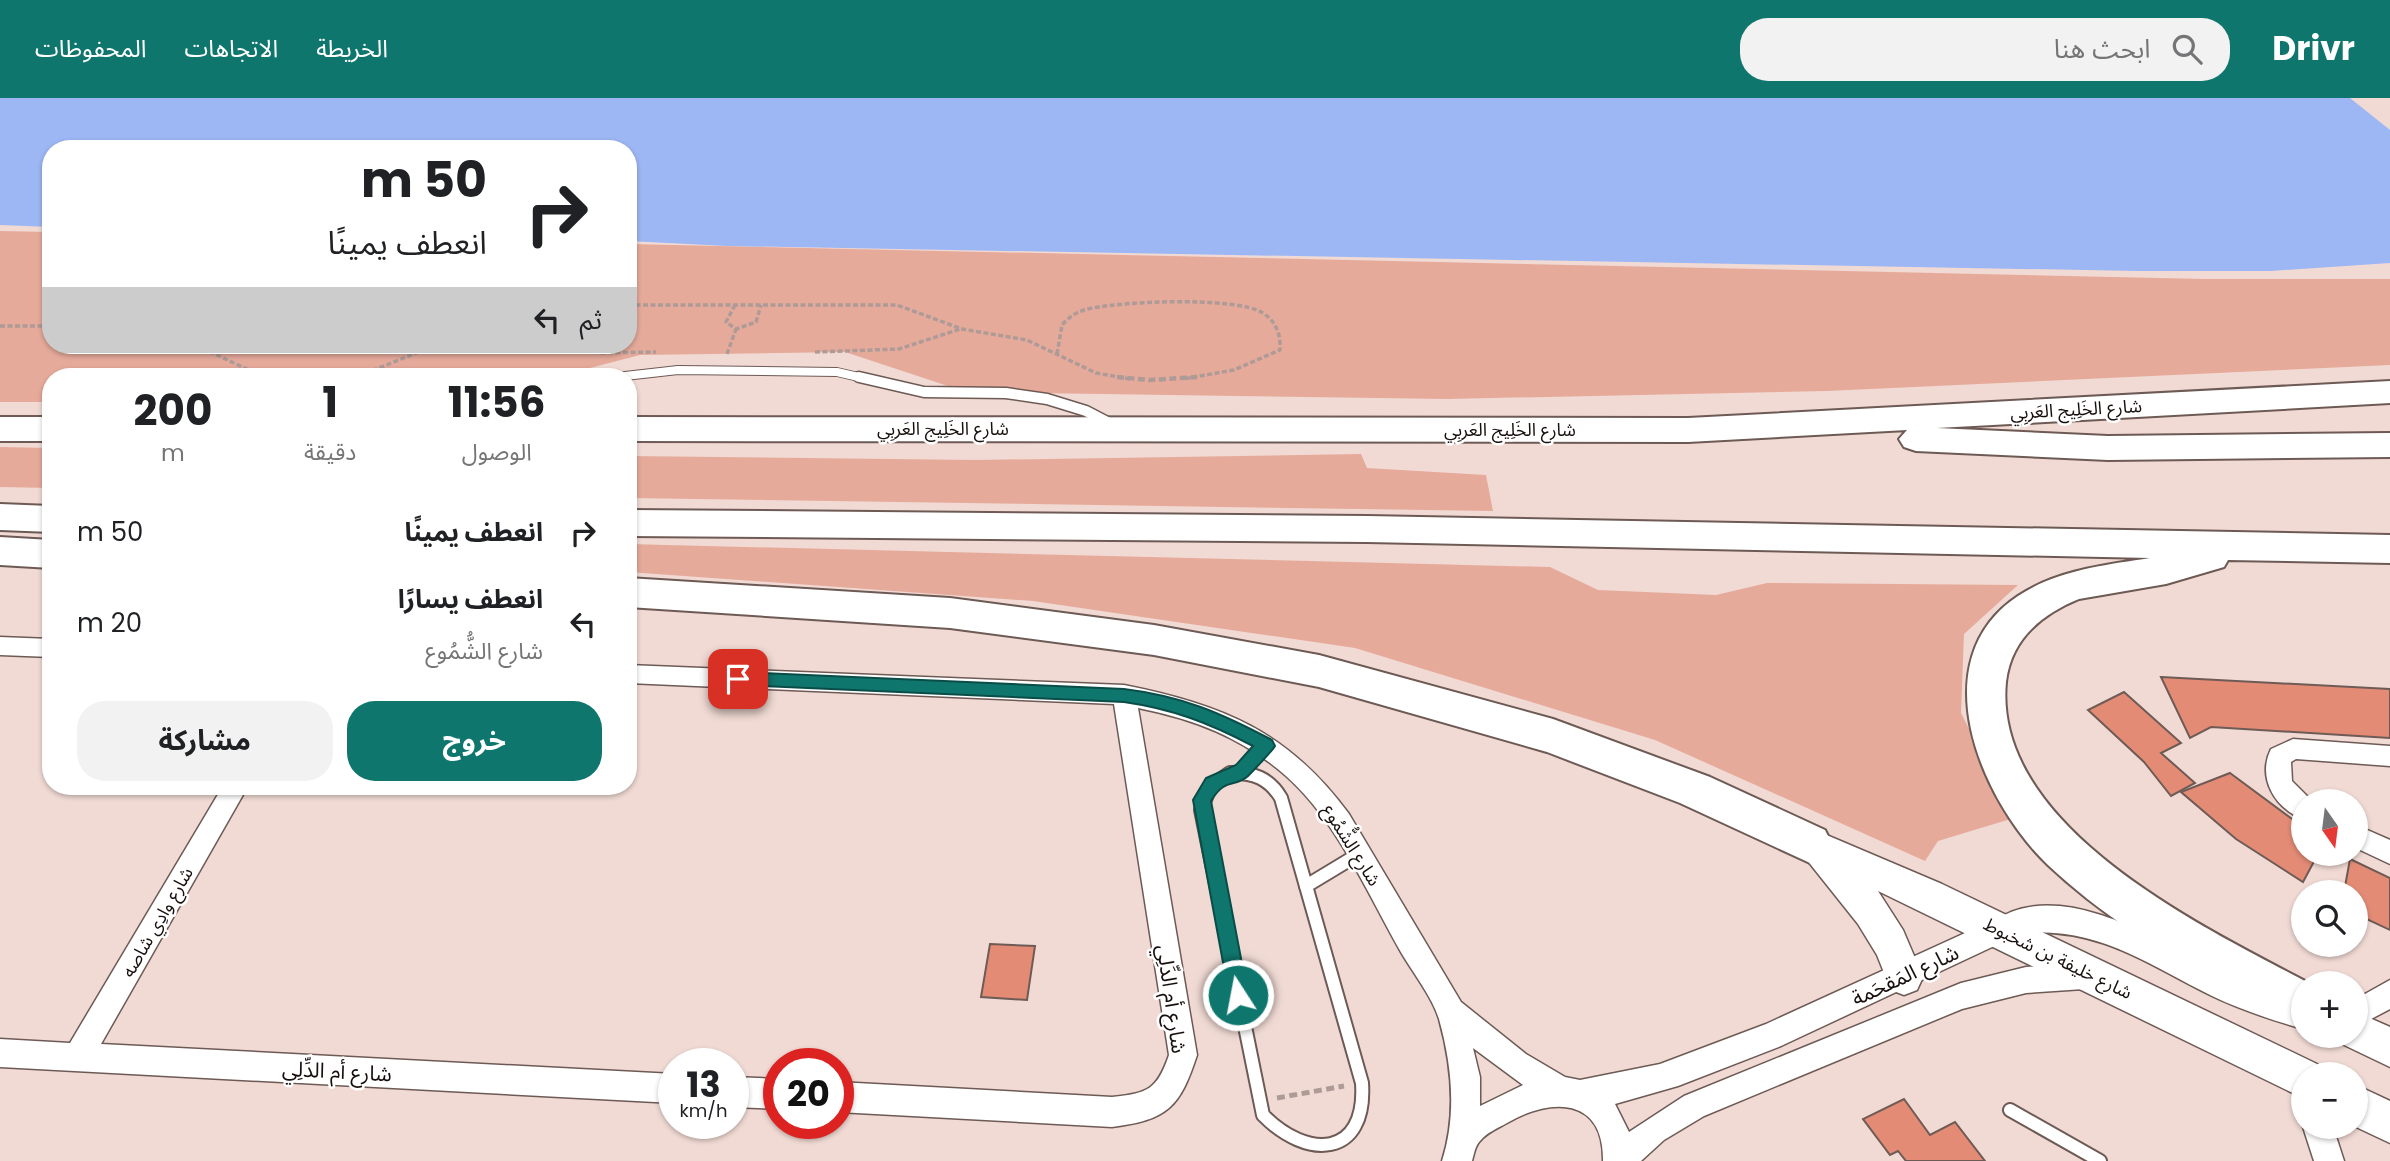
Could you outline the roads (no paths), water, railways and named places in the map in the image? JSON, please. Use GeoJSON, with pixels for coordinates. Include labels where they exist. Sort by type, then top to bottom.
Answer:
{"type":"FeatureCollection","features":[{"type":"Feature","properties":{"kind":"highway","name":"شارع الخَلِيج العَربِي"},"geometry":{"type":"LineString","coordinates":[[637,429],[1688,430],[2390,392]]}},
{"type":"Feature","properties":{"kind":"highway"},"geometry":{"type":"LineString","coordinates":[[0,429],[42,429]]}},
{"type":"Feature","properties":{"kind":"highway"},"geometry":{"type":"LineString","coordinates":[[1688,430],[2108,448],[2390,445]]}},
{"type":"Feature","properties":{"kind":"highway"},"geometry":{"type":"LineString","coordinates":[[0,517],[42,519]]}},
{"type":"Feature","properties":{"kind":"highway"},"geometry":{"type":"LineString","coordinates":[[637,523],[1367,529],[2390,549]]}},
{"type":"Feature","properties":{"kind":"highway"},"geometry":{"type":"LineString","coordinates":[[2228,547],[2175,569],[2070,587],[2030,607],[2002,636],[1987,674],[1987,719],[2004,769],[2038,822],[2086,871],[2146,917],[2291,997]]}},
{"type":"Feature","properties":{"kind":"highway"},"geometry":{"type":"LineString","coordinates":[[0,551],[42,553]]}},
{"type":"Feature","properties":{"kind":"highway"},"geometry":{"type":"LineString","coordinates":[[637,593],[950,613],[1154,640],[1319,671],[1553,736],[1695,790],[1810,844]]}},
{"type":"Feature","properties":{"kind":"main road","name":"شارع خليفة بن شخبوط"},"geometry":{"type":"LineString","coordinates":[[1810,844],[2001,930],[2291,1072]]}},
{"type":"Feature","properties":{"kind":"main road"},"geometry":{"type":"LineString","coordinates":[[1810,844],[1874,911],[1887,932],[1904,976]]}},
{"type":"Feature","properties":{"kind":"main road"},"geometry":{"type":"LineString","coordinates":[[2368,1037],[2390,1048]]}},
{"type":"Feature","properties":{"kind":"main road"},"geometry":{"type":"LineString","coordinates":[[2368,1111],[2390,1123]]}},
{"type":"Feature","properties":{"kind":"street"},"geometry":{"type":"LineString","coordinates":[[1,647],[42,648]]}},
{"type":"Feature","properties":{"kind":"street","name":"شارع الشُّمُوع"},"geometry":{"type":"LineString","coordinates":[[637,674],[1124,695],[1154,699],[1213,716],[1266,746],[1319,793],[1359,854],[1451,1012],[1466,1077],[1457,1152]]}},
{"type":"Feature","properties":{"kind":"street","name":"شارع أم الدِّلِي"},"geometry":{"type":"LineString","coordinates":[[854,1098],[1112,1112],[1148,1108],[1172,1090],[1183,1055],[1124,695]]}},
{"type":"Feature","properties":{"kind":"street"},"geometry":{"type":"LineString","coordinates":[[2291,797],[2280,786],[2275,769],[2280,757],[2293,749],[2390,756]]}},
{"type":"Feature","properties":{"kind":"street","name":"شارع وادِي شاصه"},"geometry":{"type":"LineString","coordinates":[[78,1058],[231,795]]}},
{"type":"Feature","properties":{"kind":"street"},"geometry":{"type":"LineString","coordinates":[[2368,842],[2390,852]]}},
{"type":"Feature","properties":{"kind":"street","name":"شارع المَقحَمة"},"geometry":{"type":"LineString","coordinates":[[1457,1152],[1482,1121],[1544,1091],[1570,1091],[1659,1080],[1755,1044],[2001,930],[2043,917],[2095,925],[2123,935],[2224,988],[2291,1011]]}},
{"type":"Feature","properties":{"kind":"street","name":"شارع المَقحَمة"},"geometry":{"type":"LineString","coordinates":[[1618,1161],[1654,1130],[1694,1106],[1961,996],[2026,980],[2096,976]]}},
{"type":"Feature","properties":{"kind":"street"},"geometry":{"type":"LineString","coordinates":[[2368,1007],[2390,993]]}},
{"type":"Feature","properties":{"kind":"street","name":"شارع الشُّمُوع"},"geometry":{"type":"LineString","coordinates":[[1451,1012],[1516,1064],[1593,1101],[1611,1122],[1617,1135],[1618,1161]]}},
{"type":"Feature","properties":{"kind":"street","name":"شارع أم الدِّلِي"},"geometry":{"type":"LineString","coordinates":[[0,1053],[658,1088]]}},
{"type":"Feature","properties":{"kind":"street"},"geometry":{"type":"LineString","coordinates":[[2264,1057],[2291,1087]]}},
{"type":"Feature","properties":{"kind":"street"},"geometry":{"type":"LineString","coordinates":[[2322,1139],[2329,1161]]}},
{"type":"Feature","properties":{"kind":"lane"},"geometry":{"type":"LineString","coordinates":[[637,375],[678,370],[837,372],[924,393],[1027,395],[1086,411],[1117,428]]}},
{"type":"Feature","properties":{"kind":"lane"},"geometry":{"type":"LineString","coordinates":[[1241,772],[1252,757],[1266,746]]}},
{"type":"Feature","properties":{"kind":"lane"},"geometry":{"type":"LineString","coordinates":[[1241,772],[1261,777],[1277,790],[1366,1098],[1360,1127],[1351,1139],[1324,1152],[1294,1148],[1281,1140],[1267,1122],[1260,1101],[1202,810],[1202,800],[1212,783],[1230,773],[1241,772]]}},
{"type":"Feature","properties":{"kind":"lane"},"geometry":{"type":"LineString","coordinates":[[1306,886],[1359,854]]}},
{"type":"Feature","properties":{"kind":"lane"},"geometry":{"type":"LineString","coordinates":[[2010,1110],[2100,1161]]}},
{"type":"Feature","properties":{"kind":"water"},"geometry":{"type":"Polygon","coordinates":[[[0,98],[2350,98],[2390,130],[2390,263],[2271,271],[2138,271],[727,246],[637,241],[637,140],[42,140],[42,227],[0,225],[0,98]]]}}]}
